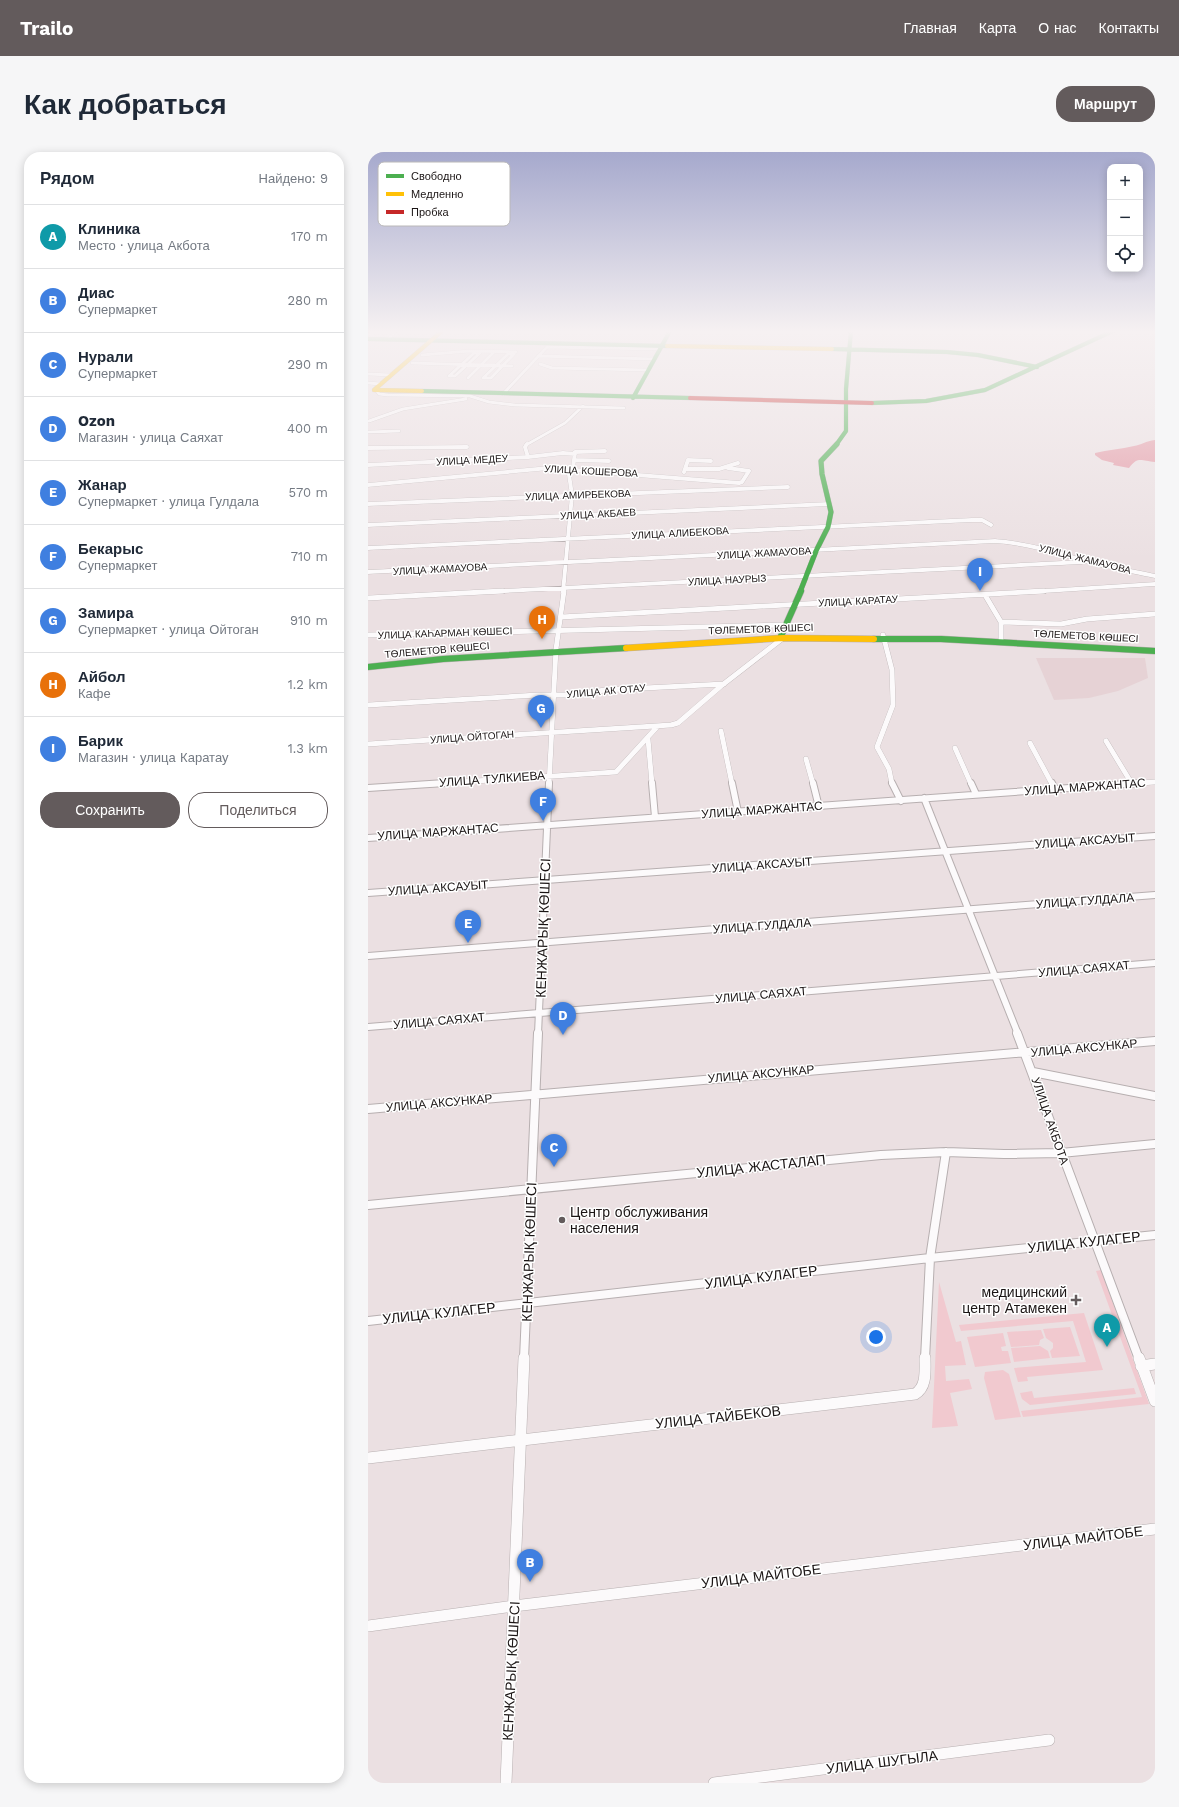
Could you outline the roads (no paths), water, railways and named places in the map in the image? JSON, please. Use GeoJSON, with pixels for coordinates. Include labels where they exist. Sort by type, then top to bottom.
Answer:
{"type":"FeatureCollection","features":[{"type":"Feature","properties":{"kind":"street"},"geometry":{"type":"LineString","coordinates":[[368,421],[403,409],[415,407]]}},
{"type":"Feature","properties":{"kind":"street"},"geometry":{"type":"LineString","coordinates":[[528,457],[525,446],[527,443],[565,423],[583,407]]}},
{"type":"Feature","properties":{"kind":"street"},"geometry":{"type":"LineString","coordinates":[[606,407],[624,408]]}},
{"type":"Feature","properties":{"kind":"street"},"geometry":{"type":"LineString","coordinates":[[724,684],[782,637],[816,551],[828,526],[831,512],[828,504],[820,461],[841,440],[846,431],[846,407]]}},
{"type":"Feature","properties":{"kind":"street"},"geometry":{"type":"LineString","coordinates":[[368,432],[399,431]]}},
{"type":"Feature","properties":{"kind":"street"},"geometry":{"type":"LineString","coordinates":[[368,448],[446,446],[467,447]]}},
{"type":"Feature","properties":{"kind":"street","name":"УЛИЦА МЕДЕУ"},"geometry":{"type":"LineString","coordinates":[[368,465],[528,457],[554,454],[575,454],[575,452],[580,451],[605,450]]}},
{"type":"Feature","properties":{"kind":"street","name":"КЕНЖАРЫҚ КӨШЕСІ"},"geometry":{"type":"LineString","coordinates":[[506,1783],[528,1304],[531,1189],[543,943],[551,732],[556,651],[564,588],[572,495],[570,468],[575,454]]}},
{"type":"Feature","properties":{"kind":"street"},"geometry":{"type":"LineString","coordinates":[[574,460],[609,461]]}},
{"type":"Feature","properties":{"kind":"street"},"geometry":{"type":"LineString","coordinates":[[681,478],[688,460],[711,461]]}},
{"type":"Feature","properties":{"kind":"street"},"geometry":{"type":"LineString","coordinates":[[685,468],[728,468],[738,463]]}},
{"type":"Feature","properties":{"kind":"street","name":"УЛИЦА КОШЕРОВА"},"geometry":{"type":"LineString","coordinates":[[368,486],[520,470],[570,468],[742,482],[749,472],[728,468]]}},
{"type":"Feature","properties":{"kind":"street","name":"УЛИЦА АМИРБЕКОВА"},"geometry":{"type":"LineString","coordinates":[[368,504],[788,486]]}},
{"type":"Feature","properties":{"kind":"street","name":"УЛИЦА АКБАЕВ"},"geometry":{"type":"LineString","coordinates":[[368,525],[828,504]]}},
{"type":"Feature","properties":{"kind":"street","name":"УЛИЦА АЛИБЕКОВА"},"geometry":{"type":"LineString","coordinates":[[368,548],[977,520],[982,520],[991,525]]}},
{"type":"Feature","properties":{"kind":"street","name":"УЛИЦА ЖАМАУОВА"},"geometry":{"type":"LineString","coordinates":[[368,572],[1004,541],[1063,553],[1086,561],[1155,576]]}},
{"type":"Feature","properties":{"kind":"street","name":"УЛИЦА НАУРЫЗ"},"geometry":{"type":"LineString","coordinates":[[368,598],[1086,561]]}},
{"type":"Feature","properties":{"kind":"street","name":"УЛИЦА КАРАТАУ"},"geometry":{"type":"LineString","coordinates":[[561,617],[985,595],[1155,584]]}},
{"type":"Feature","properties":{"kind":"street"},"geometry":{"type":"LineString","coordinates":[[985,595],[1001,622],[1001,639]]}},
{"type":"Feature","properties":{"kind":"street"},"geometry":{"type":"LineString","coordinates":[[1001,622],[1061,624],[1087,619],[1155,614]]}},
{"type":"Feature","properties":{"kind":"street","name":"УЛИЦА КАҺАРМАН КӨШЕСІ"},"geometry":{"type":"LineString","coordinates":[[368,635],[786,624]]}},
{"type":"Feature","properties":{"kind":"street"},"geometry":{"type":"LineString","coordinates":[[368,641],[394,635]]}},
{"type":"Feature","properties":{"kind":"street","name":"ТӨЛЕМЕТОВ КӨШЕСІ"},"geometry":{"type":"LineString","coordinates":[[368,665],[413,659],[782,637],[1001,639],[1155,647]]}},
{"type":"Feature","properties":{"kind":"street"},"geometry":{"type":"LineString","coordinates":[[883,637],[892,670],[893,705],[877,747],[890,769],[892,784],[901,801]]}},
{"type":"Feature","properties":{"kind":"street","name":"ТӨЛЕМЕТОВ КӨШЕСІ"},"geometry":{"type":"LineString","coordinates":[[883,637],[1155,651]]}},
{"type":"Feature","properties":{"kind":"street","name":"УЛИЦА АК ОТАУ"},"geometry":{"type":"LineString","coordinates":[[368,705],[571,695],[605,690],[724,684]]}},
{"type":"Feature","properties":{"kind":"street","name":"УЛИЦА ОЙТОГАН"},"geometry":{"type":"LineString","coordinates":[[368,744],[671,725],[678,723],[724,684]]}},
{"type":"Feature","properties":{"kind":"street"},"geometry":{"type":"LineString","coordinates":[[655,817],[648,739],[658,727]]}},
{"type":"Feature","properties":{"kind":"street"},"geometry":{"type":"LineString","coordinates":[[721,731],[738,812]]}},
{"type":"Feature","properties":{"kind":"street","name":"УЛИЦА ТУЛКИЕВА"},"geometry":{"type":"LineString","coordinates":[[368,788],[550,775],[616,772],[648,739]]}},
{"type":"Feature","properties":{"kind":"street"},"geometry":{"type":"LineString","coordinates":[[1106,741],[1132,784]]}},
{"type":"Feature","properties":{"kind":"street"},"geometry":{"type":"LineString","coordinates":[[1030,743],[1055,788]]}},
{"type":"Feature","properties":{"kind":"street"},"geometry":{"type":"LineString","coordinates":[[955,748],[976,794]]}},
{"type":"Feature","properties":{"kind":"street"},"geometry":{"type":"LineString","coordinates":[[806,759],[819,807]]}},
{"type":"Feature","properties":{"kind":"street","name":"УЛИЦА МАРЖАНТАС"},"geometry":{"type":"LineString","coordinates":[[368,838],[1155,782]]}},
{"type":"Feature","properties":{"kind":"street","name":"УЛИЦА АКБОТА"},"geometry":{"type":"LineString","coordinates":[[924,798],[1026,1053],[1094,1241],[1155,1401]]}},
{"type":"Feature","properties":{"kind":"street","name":"УЛИЦА АКСАУЫТ"},"geometry":{"type":"LineString","coordinates":[[368,893],[1155,836]]}},
{"type":"Feature","properties":{"kind":"street","name":"УЛИЦА ГУЛДАЛА"},"geometry":{"type":"LineString","coordinates":[[368,956],[1155,895]]}},
{"type":"Feature","properties":{"kind":"street","name":"УЛИЦА САЯХАТ"},"geometry":{"type":"LineString","coordinates":[[368,1027],[1155,963]]}},
{"type":"Feature","properties":{"kind":"street","name":"УЛИЦА АКСУНКАР"},"geometry":{"type":"LineString","coordinates":[[368,1109],[1155,1041]]}},
{"type":"Feature","properties":{"kind":"street"},"geometry":{"type":"LineString","coordinates":[[1033,1072],[1155,1096]]}},
{"type":"Feature","properties":{"kind":"street","name":"УЛИЦА ЖАСТАЛАП"},"geometry":{"type":"LineString","coordinates":[[368,1205],[881,1155],[946,1152],[1004,1154],[1062,1153],[1155,1144]]}},
{"type":"Feature","properties":{"kind":"street"},"geometry":{"type":"LineString","coordinates":[[930,1258],[946,1152]]}},
{"type":"Feature","properties":{"kind":"street","name":"УЛИЦА КУЛАГЕР"},"geometry":{"type":"LineString","coordinates":[[368,1321],[930,1258],[1155,1235]]}},
{"type":"Feature","properties":{"kind":"street","name":"УЛИЦА ТАЙБЕКОВ"},"geometry":{"type":"LineString","coordinates":[[368,1458],[915,1394],[920,1391],[924,1382],[930,1258]]}},
{"type":"Feature","properties":{"kind":"street"},"geometry":{"type":"LineString","coordinates":[[1142,1366],[1155,1364]]}},
{"type":"Feature","properties":{"kind":"street","name":"УЛИЦА МАЙТОБЕ"},"geometry":{"type":"LineString","coordinates":[[368,1626],[514,1606],[1155,1529]]}},
{"type":"Feature","properties":{"kind":"street","name":"УЛИЦА ШУГЫЛА"},"geometry":{"type":"LineString","coordinates":[[714,1783],[1049,1740]]}},
{"type":"Feature","properties":{"kind":"place","name":"Барик"},"geometry":{"type":"Point","coordinates":[980,591]}},
{"type":"Feature","properties":{"kind":"place","name":"Айбол"},"geometry":{"type":"Point","coordinates":[542,639]}},
{"type":"Feature","properties":{"kind":"place","name":"Замира"},"geometry":{"type":"Point","coordinates":[541,728]}},
{"type":"Feature","properties":{"kind":"place","name":"Бекарыс"},"geometry":{"type":"Point","coordinates":[543,821]}},
{"type":"Feature","properties":{"kind":"place","name":"Жанар"},"geometry":{"type":"Point","coordinates":[468,943]}},
{"type":"Feature","properties":{"kind":"place","name":"Ozon"},"geometry":{"type":"Point","coordinates":[563,1035]}},
{"type":"Feature","properties":{"kind":"place","name":"Нурали"},"geometry":{"type":"Point","coordinates":[554,1167]}},
{"type":"Feature","properties":{"kind":"place","name":"Центр обслуживания населения"},"geometry":{"type":"Point","coordinates":[562,1220]}},
{"type":"Feature","properties":{"kind":"place","name":"медицинский центр Атамекен"},"geometry":{"type":"Point","coordinates":[1076,1300]}},
{"type":"Feature","properties":{"kind":"place","name":"Клиника"},"geometry":{"type":"Point","coordinates":[1107,1347]}},
{"type":"Feature","properties":{"kind":"place","name":"Диас"},"geometry":{"type":"Point","coordinates":[530,1582]}}]}
